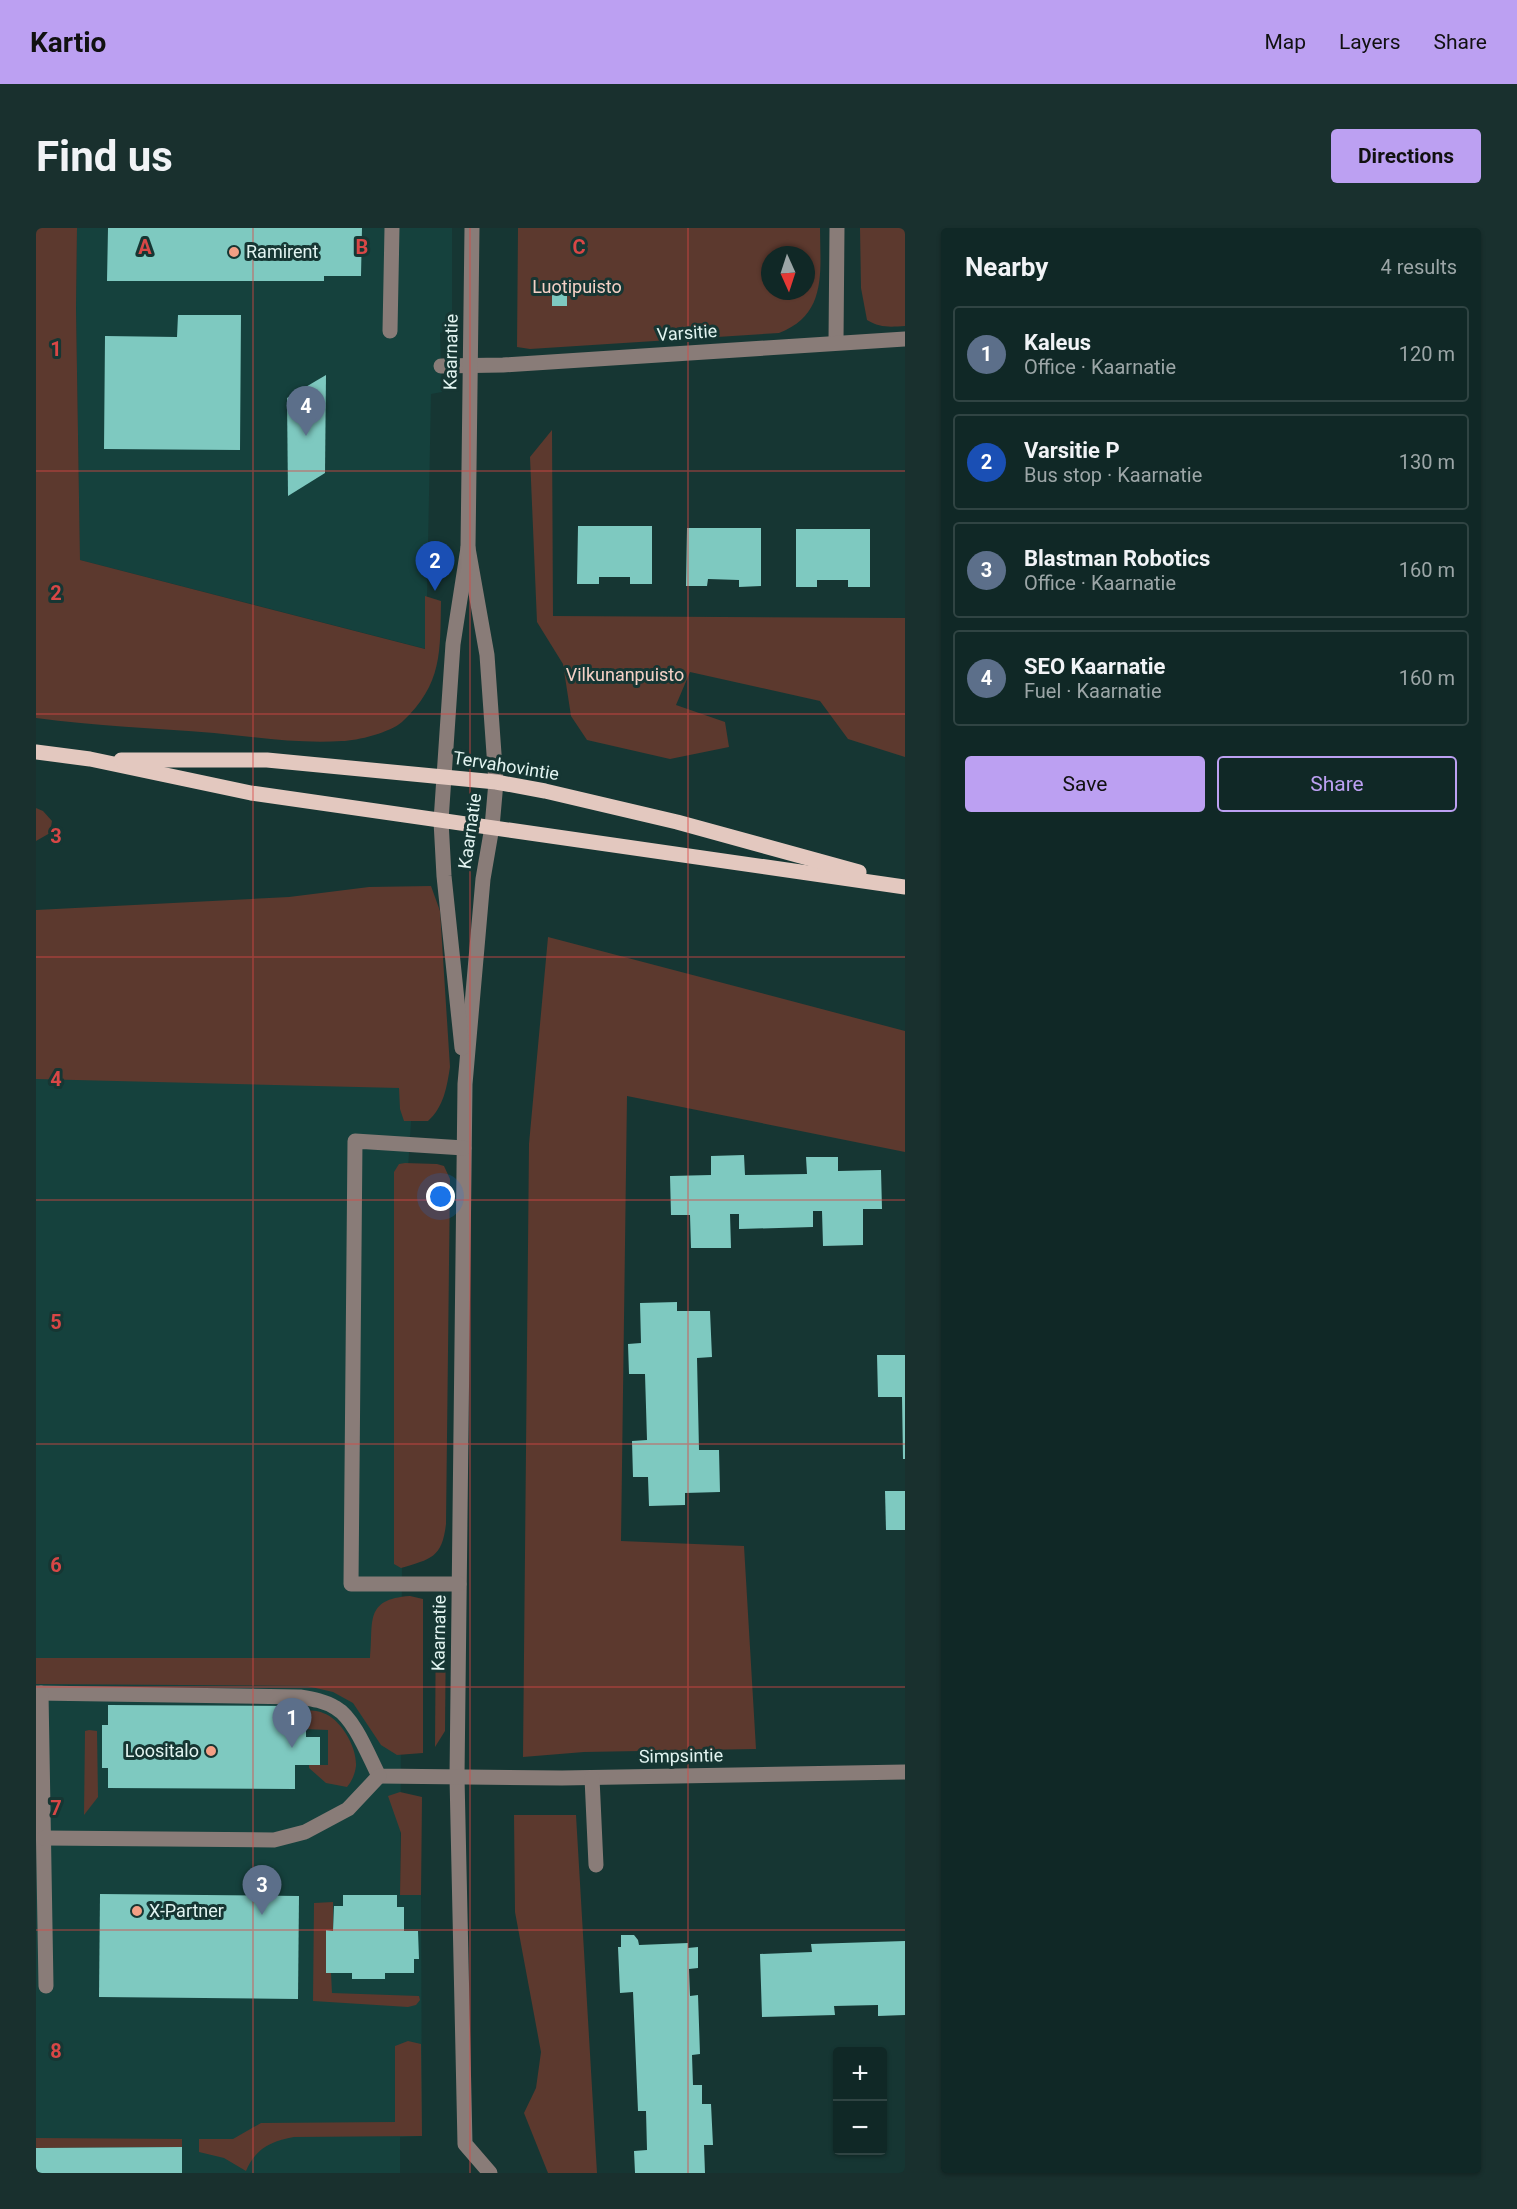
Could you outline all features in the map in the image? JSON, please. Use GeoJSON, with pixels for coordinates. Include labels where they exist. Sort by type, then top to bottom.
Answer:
{"type":"FeatureCollection","features":[{"type":"Feature","properties":{"kind":"main road","name":"Tervahovintie"},"geometry":{"type":"LineString","coordinates":[[36,752],[90,759],[251,794],[905,886]]}},
{"type":"Feature","properties":{"kind":"main road","name":"Tervahovintie"},"geometry":{"type":"LineString","coordinates":[[90,759],[267,760],[496,782],[677,822],[905,886]]}},
{"type":"Feature","properties":{"kind":"street"},"geometry":{"type":"LineString","coordinates":[[390,331],[392,228]]}},
{"type":"Feature","properties":{"kind":"street","name":"Kaarnatie"},"geometry":{"type":"LineString","coordinates":[[465,1084],[444,876],[441,821],[453,644],[468,548],[472,228]]}},
{"type":"Feature","properties":{"kind":"street"},"geometry":{"type":"LineString","coordinates":[[836,342],[837,228]]}},
{"type":"Feature","properties":{"kind":"street","name":"Varsitie"},"geometry":{"type":"LineString","coordinates":[[441,366],[905,339]]}},
{"type":"Feature","properties":{"kind":"street","name":"Kaarnatie"},"geometry":{"type":"LineString","coordinates":[[468,548],[487,655],[496,782],[492,827],[483,879],[465,1084],[457,1777],[465,2144],[490,2173]]}},
{"type":"Feature","properties":{"kind":"street"},"geometry":{"type":"LineString","coordinates":[[459,1584],[351,1584],[355,1141],[464,1148]]}},
{"type":"Feature","properties":{"kind":"street"},"geometry":{"type":"LineString","coordinates":[[44,1838],[274,1840],[305,1832],[348,1809],[379,1776],[348,1719],[338,1709],[321,1701],[300,1697],[39,1693],[46,1986]]}},
{"type":"Feature","properties":{"kind":"street","name":"Simpsintie"},"geometry":{"type":"LineString","coordinates":[[379,1776],[592,1778],[905,1772]]}},
{"type":"Feature","properties":{"kind":"street"},"geometry":{"type":"LineString","coordinates":[[592,1778],[597,1865]]}},
{"type":"Feature","properties":{"kind":"shaded area"},"geometry":{"type":"Polygon","coordinates":[[[77,228],[452,228],[452,325],[447,331],[440,333],[442,392],[431,394],[426,649],[80,560],[77,228]]]}},
{"type":"Feature","properties":{"kind":"shaded area"},"geometry":{"type":"Polygon","coordinates":[[[36,1054],[415,1059],[404,1232],[400,1895],[421,1895],[422,2136],[400,2137],[400,2173],[36,2173],[36,1054]]]}},
{"type":"Feature","properties":{"kind":"green space"},"geometry":{"type":"Polygon","coordinates":[[[36,228],[77,228],[80,560],[425,649],[425,596],[441,601],[439,651],[432,680],[415,708],[397,726],[365,738],[310,742],[36,718],[36,228]]]}},
{"type":"Feature","properties":{"kind":"green space","name":"Luotipuisto"},"geometry":{"type":"Polygon","coordinates":[[[518,228],[820,228],[820,275],[815,300],[815,246],[761,246],[761,300],[815,300],[806,315],[795,325],[779,333],[530,349],[517,347],[518,228]]]}},
{"type":"Feature","properties":{"kind":"green space"},"geometry":{"type":"Polygon","coordinates":[[[860,228],[905,228],[905,326],[881,326],[867,320],[861,288],[860,228]]]}},
{"type":"Feature","properties":{"kind":"green space","name":"Vilkunanpuisto"},"geometry":{"type":"Polygon","coordinates":[[[552,430],[553,616],[905,618],[905,757],[848,739],[820,701],[690,672],[676,705],[725,722],[729,747],[670,759],[587,740],[571,716],[563,664],[537,622],[530,457],[552,430]]]}},
{"type":"Feature","properties":{"kind":"green space"},"geometry":{"type":"Polygon","coordinates":[[[36,808],[43,811],[52,821],[50,833],[36,841],[36,808]]]}},
{"type":"Feature","properties":{"kind":"green space"},"geometry":{"type":"Polygon","coordinates":[[[431,886],[440,911],[450,1067],[441,1103],[428,1121],[404,1121],[400,1109],[399,1088],[36,1079],[36,910],[289,897],[369,887],[431,886]]]}},
{"type":"Feature","properties":{"kind":"green space"},"geometry":{"type":"Polygon","coordinates":[[[548,937],[905,1031],[905,1152],[627,1096],[621,1541],[744,1546],[756,1749],[584,1752],[523,1757],[529,1144],[548,937]]]}},
{"type":"Feature","properties":{"kind":"green space"},"geometry":{"type":"Polygon","coordinates":[[[399,1164],[444,1166],[450,1179],[446,1524],[442,1544],[433,1555],[401,1568],[394,1564],[394,1172],[399,1164]]]}},
{"type":"Feature","properties":{"kind":"green space"},"geometry":{"type":"Polygon","coordinates":[[[410,1596],[423,1599],[423,1753],[397,1755],[381,1745],[353,1703],[333,1692],[307,1686],[36,1684],[36,1658],[370,1658],[372,1624],[378,1608],[384,1602],[410,1596]]]}},
{"type":"Feature","properties":{"kind":"green space"},"geometry":{"type":"Polygon","coordinates":[[[436,1604],[444,1612],[446,1620],[445,1731],[435,1747],[436,1604]]]}},
{"type":"Feature","properties":{"kind":"green space"},"geometry":{"type":"Polygon","coordinates":[[[305,1710],[318,1711],[330,1716],[342,1727],[351,1742],[356,1766],[347,1787],[326,1783],[309,1768],[309,1765],[328,1765],[328,1730],[304,1729],[305,1710]]]}},
{"type":"Feature","properties":{"kind":"green space"},"geometry":{"type":"Polygon","coordinates":[[[85,1731],[97,1731],[98,1797],[84,1815],[85,1731]]]}},
{"type":"Feature","properties":{"kind":"green space"},"geometry":{"type":"Polygon","coordinates":[[[400,1792],[422,1797],[421,1895],[400,1895],[401,1833],[388,1796],[400,1792]]]}},
{"type":"Feature","properties":{"kind":"green space"},"geometry":{"type":"Polygon","coordinates":[[[514,1815],[576,1815],[597,2173],[548,2173],[524,2113],[536,2088],[541,2052],[515,1912],[514,1815]]]}},
{"type":"Feature","properties":{"kind":"green space"},"geometry":{"type":"Polygon","coordinates":[[[333,1902],[333,1931],[326,1931],[326,1972],[331,1973],[332,1993],[419,1996],[420,2000],[416,2005],[408,2007],[313,2001],[314,1903],[333,1902]]]}},
{"type":"Feature","properties":{"kind":"green space"},"geometry":{"type":"Polygon","coordinates":[[[408,2041],[421,2044],[422,2136],[294,2137],[265,2147],[254,2157],[246,2171],[224,2158],[199,2152],[199,2139],[233,2139],[261,2123],[395,2122],[395,2046],[408,2041]]]}},
{"type":"Feature","properties":{"kind":"green space"},"geometry":{"type":"Polygon","coordinates":[[[36,2138],[182,2139],[182,2147],[36,2148],[36,2138]]]}},
{"type":"Feature","properties":{"kind":"building","name":"Ramirent"},"geometry":{"type":"Polygon","coordinates":[[[108,228],[362,228],[361,276],[324,276],[324,281],[107,281],[108,228]]]}},
{"type":"Feature","properties":{"kind":"building"},"geometry":{"type":"Polygon","coordinates":[[[552,293],[567,293],[567,306],[552,306],[552,293]]]}},
{"type":"Feature","properties":{"kind":"building"},"geometry":{"type":"Polygon","coordinates":[[[178,315],[241,315],[240,450],[104,449],[105,336],[177,337],[178,315]]]}},
{"type":"Feature","properties":{"kind":"building"},"geometry":{"type":"Polygon","coordinates":[[[326,375],[325,473],[288,496],[287,398],[326,375]]]}},
{"type":"Feature","properties":{"kind":"building"},"geometry":{"type":"Polygon","coordinates":[[[578,526],[652,526],[652,584],[630,584],[630,577],[599,577],[599,584],[577,584],[578,526]]]}},
{"type":"Feature","properties":{"kind":"building"},"geometry":{"type":"Polygon","coordinates":[[[687,528],[761,528],[761,586],[739,587],[739,580],[708,579],[707,586],[686,586],[687,528]]]}},
{"type":"Feature","properties":{"kind":"building"},"geometry":{"type":"Polygon","coordinates":[[[796,529],[870,529],[870,587],[848,587],[848,580],[817,580],[817,587],[796,587],[796,529]]]}},
{"type":"Feature","properties":{"kind":"building"},"geometry":{"type":"Polygon","coordinates":[[[744,1155],[745,1175],[807,1174],[806,1157],[838,1157],[838,1171],[881,1170],[882,1209],[863,1209],[863,1245],[823,1246],[822,1211],[813,1211],[813,1227],[739,1229],[739,1214],[730,1214],[731,1248],[691,1248],[690,1215],[671,1215],[670,1176],[711,1175],[711,1156],[744,1155]]]}},
{"type":"Feature","properties":{"kind":"building"},"geometry":{"type":"Polygon","coordinates":[[[677,1302],[677,1311],[710,1311],[712,1357],[697,1358],[699,1450],[719,1450],[720,1492],[685,1493],[685,1505],[649,1506],[648,1477],[633,1477],[632,1441],[647,1440],[645,1374],[629,1374],[628,1344],[641,1343],[640,1303],[677,1302]]]}},
{"type":"Feature","properties":{"kind":"building"},"geometry":{"type":"Polygon","coordinates":[[[877,1355],[905,1355],[905,1459],[903,1459],[902,1397],[878,1397],[877,1355]]]}},
{"type":"Feature","properties":{"kind":"building"},"geometry":{"type":"Polygon","coordinates":[[[885,1491],[905,1491],[905,1530],[886,1530],[885,1491]]]}},
{"type":"Feature","properties":{"kind":"building","name":"Loositalo"},"geometry":{"type":"Polygon","coordinates":[[[108,1705],[296,1706],[296,1729],[306,1729],[306,1737],[320,1737],[320,1765],[295,1765],[295,1789],[108,1788],[108,1768],[102,1768],[102,1725],[108,1725],[108,1705]]]}},
{"type":"Feature","properties":{"kind":"building"},"geometry":{"type":"Polygon","coordinates":[[[100,1894],[299,1896],[298,1999],[99,1997],[100,1894]]]}},
{"type":"Feature","properties":{"kind":"building"},"geometry":{"type":"Polygon","coordinates":[[[343,1895],[397,1895],[397,1907],[404,1907],[404,1931],[418,1931],[419,1959],[414,1959],[414,1973],[385,1973],[385,1979],[352,1979],[352,1973],[326,1973],[326,1930],[333,1931],[334,1906],[343,1906],[343,1895]]]}},
{"type":"Feature","properties":{"kind":"building"},"geometry":{"type":"Polygon","coordinates":[[[621,1935],[634,1935],[639,1945],[688,1943],[688,1948],[698,1947],[698,1968],[689,1969],[690,1996],[698,1995],[700,2054],[692,2055],[693,2085],[702,2085],[702,2104],[711,2104],[713,2145],[704,2145],[705,2173],[635,2173],[634,2151],[647,2150],[646,2111],[638,2111],[633,1992],[620,1993],[618,1947],[621,1947],[621,1935]]]}},
{"type":"Feature","properties":{"kind":"building"},"geometry":{"type":"Polygon","coordinates":[[[905,1941],[905,2015],[878,2016],[878,2005],[834,2006],[835,2015],[762,2017],[760,1954],[812,1952],[811,1944],[905,1941]]]}},
{"type":"Feature","properties":{"kind":"building"},"geometry":{"type":"Polygon","coordinates":[[[182,2147],[182,2173],[36,2173],[36,2148],[182,2147]]]}},
{"type":"Feature","properties":{"kind":"place","name":"Ramirent"},"geometry":{"type":"Point","coordinates":[234,252]}},
{"type":"Feature","properties":{"kind":"place","name":"SEO Kaarnatie"},"geometry":{"type":"Point","coordinates":[306,436]}},
{"type":"Feature","properties":{"kind":"place","name":"Varsitie P"},"geometry":{"type":"Point","coordinates":[435,591]}},
{"type":"Feature","properties":{"kind":"place","name":"Kaleus"},"geometry":{"type":"Point","coordinates":[292,1748]}},
{"type":"Feature","properties":{"kind":"place","name":"Loositalo"},"geometry":{"type":"Point","coordinates":[211,1751]}},
{"type":"Feature","properties":{"kind":"place","name":"X-Partner"},"geometry":{"type":"Point","coordinates":[137,1911]}},
{"type":"Feature","properties":{"kind":"place","name":"Blastman Robotics"},"geometry":{"type":"Point","coordinates":[262,1915]}}]}
